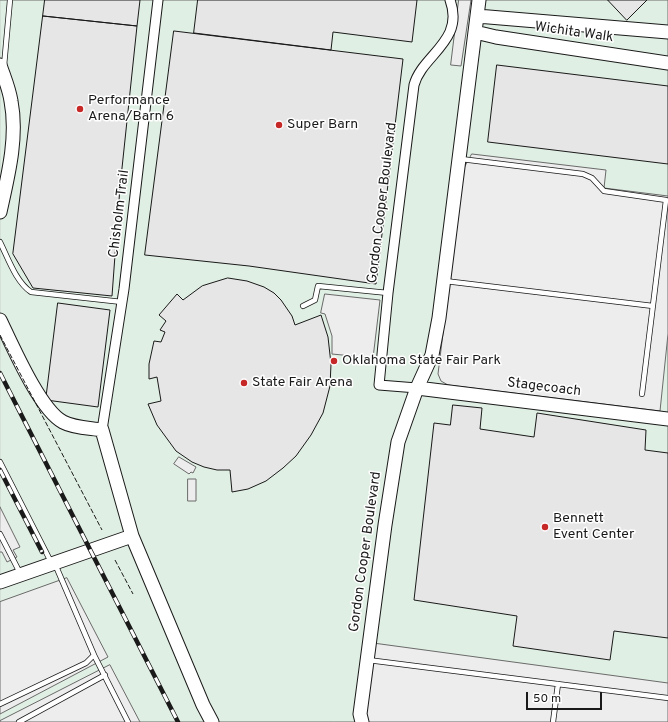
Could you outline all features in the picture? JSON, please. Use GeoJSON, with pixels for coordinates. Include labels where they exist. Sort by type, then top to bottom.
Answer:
{"type":"FeatureCollection","features":[{"type":"Feature","properties":{"kind":"street","name":"Chisholm Trail"},"geometry":{"type":"LineString","coordinates":[[102,430],[122,302],[158,0]]}},
{"type":"Feature","properties":{"kind":"street","name":"Gordon Cooper Boulevard"},"geometry":{"type":"LineString","coordinates":[[417,388],[379,385],[388,293],[414,86],[416,76],[446,42],[452,22],[450,0]]}},
{"type":"Feature","properties":{"kind":"street","name":"Gordon Cooper Boulevard"},"geometry":{"type":"LineString","coordinates":[[362,722],[360,714],[384,525],[398,442],[417,388],[432,355],[444,280],[479,0]]}},
{"type":"Feature","properties":{"kind":"street","name":"Wichita Walk"},"geometry":{"type":"LineString","coordinates":[[477,16],[668,32]]}},
{"type":"Feature","properties":{"kind":"street","name":"Wichita Walk"},"geometry":{"type":"LineString","coordinates":[[475,32],[496,37],[668,63]]}},
{"type":"Feature","properties":{"kind":"street"},"geometry":{"type":"LineString","coordinates":[[0,212],[11,162],[13,129],[11,102],[2,70]]}},
{"type":"Feature","properties":{"kind":"street"},"geometry":{"type":"LineString","coordinates":[[0,320],[36,390],[55,416],[65,423],[102,430],[128,533],[203,705],[212,722]]}},
{"type":"Feature","properties":{"kind":"street","name":"Stagecoach"},"geometry":{"type":"LineString","coordinates":[[417,388],[668,419]]}},
{"type":"Feature","properties":{"kind":"street"},"geometry":{"type":"LineString","coordinates":[[0,582],[54,563],[128,533]]}},
{"type":"Feature","properties":{"kind":"lane"},"geometry":{"type":"LineString","coordinates":[[2,70],[10,0]]}},
{"type":"Feature","properties":{"kind":"lane"},"geometry":{"type":"LineString","coordinates":[[459,158],[583,174],[592,178],[604,191],[666,200],[642,394]]}},
{"type":"Feature","properties":{"kind":"lane"},"geometry":{"type":"LineString","coordinates":[[0,242],[25,288],[31,292],[122,302]]}},
{"type":"Feature","properties":{"kind":"lane"},"geometry":{"type":"LineString","coordinates":[[444,280],[652,306]]}},
{"type":"Feature","properties":{"kind":"lane"},"geometry":{"type":"LineString","coordinates":[[303,306],[314,300],[318,286],[388,293]]}},
{"type":"Feature","properties":{"kind":"lane"},"geometry":{"type":"LineString","coordinates":[[0,462],[54,563],[94,655],[128,722]]}},
{"type":"Feature","properties":{"kind":"lane"},"geometry":{"type":"LineString","coordinates":[[0,534],[20,575]]}},
{"type":"Feature","properties":{"kind":"lane"},"geometry":{"type":"LineString","coordinates":[[0,704],[86,663],[94,655]]}},
{"type":"Feature","properties":{"kind":"lane"},"geometry":{"type":"LineString","coordinates":[[368,660],[668,698]]}},
{"type":"Feature","properties":{"kind":"lane"},"geometry":{"type":"LineString","coordinates":[[19,722],[105,675]]}},
{"type":"Feature","properties":{"kind":"lane"},"geometry":{"type":"LineString","coordinates":[[553,722],[558,684]]}},
{"type":"Feature","properties":{"kind":"green space","name":"Oklahoma State Fair Park"},"geometry":{"type":"Polygon","coordinates":[[[0,0],[668,0],[668,722],[0,722],[0,0]]]}},
{"type":"Feature","properties":{"kind":"shaded area"},"geometry":{"type":"Polygon","coordinates":[[[459,0],[471,0],[461,66],[451,65],[459,0]]]}},
{"type":"Feature","properties":{"kind":"shaded area"},"geometry":{"type":"Polygon","coordinates":[[[472,154],[606,170],[604,188],[668,196],[668,334],[660,411],[448,385],[441,381],[438,374],[463,170],[472,154]]]}},
{"type":"Feature","properties":{"kind":"shaded area"},"geometry":{"type":"Polygon","coordinates":[[[325,294],[380,300],[373,358],[332,354],[332,336],[325,314],[321,313],[325,294]]]}},
{"type":"Feature","properties":{"kind":"shaded area"},"geometry":{"type":"Polygon","coordinates":[[[179,457],[196,467],[193,473],[191,472],[189,474],[174,464],[179,457]]]}},
{"type":"Feature","properties":{"kind":"shaded area"},"geometry":{"type":"Polygon","coordinates":[[[188,479],[196,479],[196,501],[188,501],[188,479]]]}},
{"type":"Feature","properties":{"kind":"shaded area"},"geometry":{"type":"Polygon","coordinates":[[[0,507],[20,547],[13,550],[17,557],[7,562],[2,552],[0,552],[0,507]]]}},
{"type":"Feature","properties":{"kind":"shaded area"},"geometry":{"type":"Polygon","coordinates":[[[67,578],[108,657],[0,714],[0,602],[67,578]]]}},
{"type":"Feature","properties":{"kind":"shaded area"},"geometry":{"type":"Polygon","coordinates":[[[373,643],[668,683],[668,722],[366,722],[364,709],[373,643]]]}},
{"type":"Feature","properties":{"kind":"shaded area"},"geometry":{"type":"Polygon","coordinates":[[[110,665],[140,722],[0,722],[0,721],[110,665]]]}},
{"type":"Feature","properties":{"kind":"building"},"geometry":{"type":"Polygon","coordinates":[[[45,0],[140,0],[137,26],[43,16],[45,0]]]}},
{"type":"Feature","properties":{"kind":"building"},"geometry":{"type":"Polygon","coordinates":[[[198,0],[417,0],[412,42],[333,32],[331,50],[194,33],[198,0]]]}},
{"type":"Feature","properties":{"kind":"building"},"geometry":{"type":"Polygon","coordinates":[[[608,0],[647,0],[627,20],[608,0]]]}},
{"type":"Feature","properties":{"kind":"building","name":"Performance Arena/Barn 6"},"geometry":{"type":"Polygon","coordinates":[[[43,16],[137,26],[120,187],[112,296],[33,288],[13,254],[43,16]]]}},
{"type":"Feature","properties":{"kind":"building","name":"Super Barn"},"geometry":{"type":"Polygon","coordinates":[[[174,31],[403,59],[376,284],[249,266],[145,255],[174,31]]]}},
{"type":"Feature","properties":{"kind":"building"},"geometry":{"type":"Polygon","coordinates":[[[497,65],[668,86],[668,164],[488,142],[497,65]]]}},
{"type":"Feature","properties":{"kind":"building","name":"State Fair Arena"},"geometry":{"type":"Polygon","coordinates":[[[228,278],[247,281],[264,287],[274,293],[292,316],[295,325],[321,315],[328,337],[331,364],[330,386],[323,413],[311,435],[296,456],[266,481],[248,489],[232,492],[230,470],[217,470],[204,467],[192,462],[176,451],[157,425],[148,404],[161,401],[157,377],[149,379],[149,364],[154,341],[161,342],[165,332],[160,330],[166,321],[159,315],[177,294],[183,300],[202,286],[228,278]]]}},
{"type":"Feature","properties":{"kind":"building"},"geometry":{"type":"Polygon","coordinates":[[[58,303],[110,310],[98,407],[46,400],[58,303]]]}},
{"type":"Feature","properties":{"kind":"building","name":"Bennett Event Center"},"geometry":{"type":"Polygon","coordinates":[[[453,405],[482,408],[480,429],[534,437],[537,413],[646,430],[645,450],[668,453],[668,638],[614,631],[610,660],[513,646],[517,616],[414,600],[434,423],[450,425],[453,405]]]}},
{"type":"Feature","properties":{"kind":"railway"},"geometry":{"type":"LineString","coordinates":[[0,373],[178,722]]}},
{"type":"Feature","properties":{"kind":"railway"},"geometry":{"type":"LineString","coordinates":[[0,470],[42,552]]}},
{"type":"Feature","properties":{"kind":"fence"},"geometry":{"type":"LineString","coordinates":[[0,335],[102,530]]}},
{"type":"Feature","properties":{"kind":"fence"},"geometry":{"type":"LineString","coordinates":[[115,560],[133,594]]}},
{"type":"Feature","properties":{"kind":"place","name":"Performance Arena/Barn 6"},"geometry":{"type":"Point","coordinates":[80,109]}},
{"type":"Feature","properties":{"kind":"place","name":"Super Barn"},"geometry":{"type":"Point","coordinates":[279,125]}},
{"type":"Feature","properties":{"kind":"place","name":"Oklahoma State Fair Park"},"geometry":{"type":"Point","coordinates":[334,361]}},
{"type":"Feature","properties":{"kind":"place","name":"State Fair Arena"},"geometry":{"type":"Point","coordinates":[244,383]}},
{"type":"Feature","properties":{"kind":"place","name":"Bennett Event Center"},"geometry":{"type":"Point","coordinates":[545,527]}}]}
